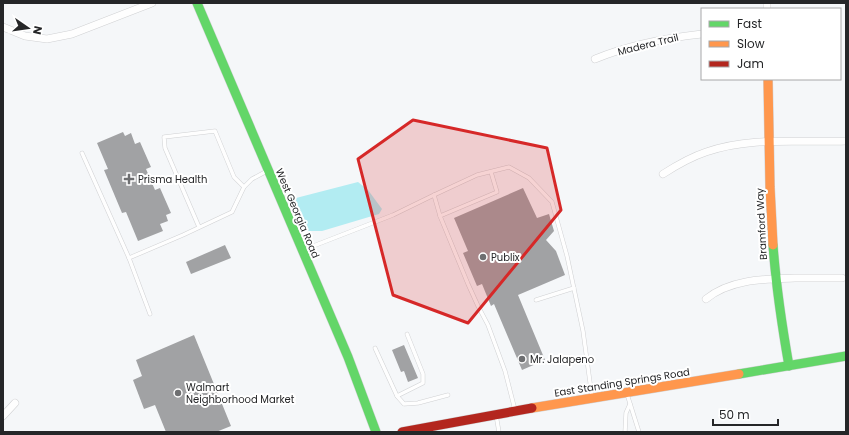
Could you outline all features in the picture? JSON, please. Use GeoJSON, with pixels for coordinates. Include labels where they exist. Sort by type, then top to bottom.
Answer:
{"type":"FeatureCollection","features":[{"type":"Feature","properties":{"kind":"street"},"geometry":{"type":"LineString","coordinates":[[3,27],[25,36],[47,39],[72,34],[152,3]]}},
{"type":"Feature","properties":{"kind":"street","name":"West Georgia Road"},"geometry":{"type":"LineString","coordinates":[[197,3],[348,357],[376,432]]}},
{"type":"Feature","properties":{"kind":"street","name":"Madera Trail"},"geometry":{"type":"LineString","coordinates":[[595,59],[648,42],[680,36],[701,34]]}},
{"type":"Feature","properties":{"kind":"street","name":"Bramford Way"},"geometry":{"type":"LineString","coordinates":[[768,80],[772,233],[775,279],[781,324],[789,366]]}},
{"type":"Feature","properties":{"kind":"street"},"geometry":{"type":"LineString","coordinates":[[663,174],[678,164],[707,151],[729,145],[770,141],[846,140]]}},
{"type":"Feature","properties":{"kind":"street"},"geometry":{"type":"LineString","coordinates":[[706,299],[733,285],[760,280],[842,278]]}},
{"type":"Feature","properties":{"kind":"street","name":"East Standing Springs Road"},"geometry":{"type":"LineString","coordinates":[[402,432],[428,430],[515,411],[846,356]]}},
{"type":"Feature","properties":{"kind":"street"},"geometry":{"type":"LineString","coordinates":[[3,416],[16,403]]}},
{"type":"Feature","properties":{"kind":"lane"},"geometry":{"type":"LineString","coordinates":[[199,227],[165,148],[164,137],[215,131],[234,177],[244,187]]}},
{"type":"Feature","properties":{"kind":"lane"},"geometry":{"type":"LineString","coordinates":[[82,153],[129,258],[150,314]]}},
{"type":"Feature","properties":{"kind":"lane"},"geometry":{"type":"LineString","coordinates":[[302,250],[393,215],[478,175],[509,167],[529,178],[552,202],[567,256],[583,331],[592,398]]}},
{"type":"Feature","properties":{"kind":"lane"},"geometry":{"type":"LineString","coordinates":[[129,258],[232,212],[244,187],[252,179],[268,171]]}},
{"type":"Feature","properties":{"kind":"lane"},"geometry":{"type":"LineString","coordinates":[[440,216],[497,192],[491,172]]}},
{"type":"Feature","properties":{"kind":"lane"},"geometry":{"type":"LineString","coordinates":[[434,195],[440,216],[468,284],[488,325],[505,372],[515,411]]}},
{"type":"Feature","properties":{"kind":"lane"},"geometry":{"type":"LineString","coordinates":[[536,300],[574,288]]}},
{"type":"Feature","properties":{"kind":"lane"},"geometry":{"type":"LineString","coordinates":[[397,396],[423,383],[423,374],[407,334]]}},
{"type":"Feature","properties":{"kind":"lane"},"geometry":{"type":"LineString","coordinates":[[375,348],[397,396],[404,404],[418,403],[448,395]]}},
{"type":"Feature","properties":{"kind":"lane"},"geometry":{"type":"LineString","coordinates":[[627,393],[639,432]]}},
{"type":"Feature","properties":{"kind":"lane"},"geometry":{"type":"LineString","coordinates":[[625,432],[626,413],[630,404]]}},
{"type":"Feature","properties":{"kind":"lane"},"geometry":{"type":"LineString","coordinates":[[496,415],[499,432]]}},
{"type":"Feature","properties":{"kind":"highlighted area"},"geometry":{"type":"Polygon","coordinates":[[[413,120],[547,148],[561,210],[468,323],[393,295],[358,159],[413,120]]]}},
{"type":"Feature","properties":{"kind":"water"},"geometry":{"type":"Polygon","coordinates":[[[358,182],[368,190],[382,209],[379,214],[322,231],[308,231],[294,201],[296,198],[358,182]]]}},
{"type":"Feature","properties":{"kind":"building","name":"Prisma Health"},"geometry":{"type":"Polygon","coordinates":[[[123,132],[125,136],[131,133],[135,144],[140,142],[151,167],[146,169],[155,190],[160,188],[171,213],[166,215],[168,221],[160,224],[163,231],[138,241],[126,212],[122,213],[104,170],[108,169],[97,143],[123,132]]]}},
{"type":"Feature","properties":{"kind":"building"},"geometry":{"type":"Polygon","coordinates":[[[523,188],[537,218],[549,214],[554,231],[546,240],[556,251],[565,275],[518,295],[545,360],[522,370],[494,304],[491,306],[482,284],[477,286],[463,253],[468,251],[454,218],[523,188]]]}},
{"type":"Feature","properties":{"kind":"building"},"geometry":{"type":"Polygon","coordinates":[[[225,245],[231,258],[191,274],[186,262],[225,245]]]}},
{"type":"Feature","properties":{"kind":"building","name":"Walmart Neighborhood Market"},"geometry":{"type":"Polygon","coordinates":[[[194,335],[231,426],[216,432],[166,432],[155,405],[144,409],[133,380],[142,376],[136,360],[194,335]]]}},
{"type":"Feature","properties":{"kind":"building"},"geometry":{"type":"Polygon","coordinates":[[[404,345],[418,378],[408,382],[404,371],[401,372],[392,350],[404,345]]]}},
{"type":"Feature","properties":{"kind":"traffic: fast"},"geometry":{"type":"LineString","coordinates":[[197,3],[348,357],[376,432]]}},
{"type":"Feature","properties":{"kind":"traffic: fast"},"geometry":{"type":"LineString","coordinates":[[773,245],[789,366]]}},
{"type":"Feature","properties":{"kind":"traffic: fast"},"geometry":{"type":"LineString","coordinates":[[739,374],[846,356]]}},
{"type":"Feature","properties":{"kind":"traffic: slow"},"geometry":{"type":"LineString","coordinates":[[768,80],[770,187],[773,245]]}},
{"type":"Feature","properties":{"kind":"traffic: slow"},"geometry":{"type":"LineString","coordinates":[[532,408],[739,374]]}},
{"type":"Feature","properties":{"kind":"traffic: jam"},"geometry":{"type":"LineString","coordinates":[[402,432],[532,408]]}},
{"type":"Feature","properties":{"kind":"place","name":"Prisma Health"},"geometry":{"type":"Point","coordinates":[129,179]}},
{"type":"Feature","properties":{"kind":"place","name":"Publix"},"geometry":{"type":"Point","coordinates":[483,257]}},
{"type":"Feature","properties":{"kind":"place","name":"Mr. Jalapeno"},"geometry":{"type":"Point","coordinates":[522,359]}},
{"type":"Feature","properties":{"kind":"place","name":"Walmart Neighborhood Market"},"geometry":{"type":"Point","coordinates":[178,393]}}]}
